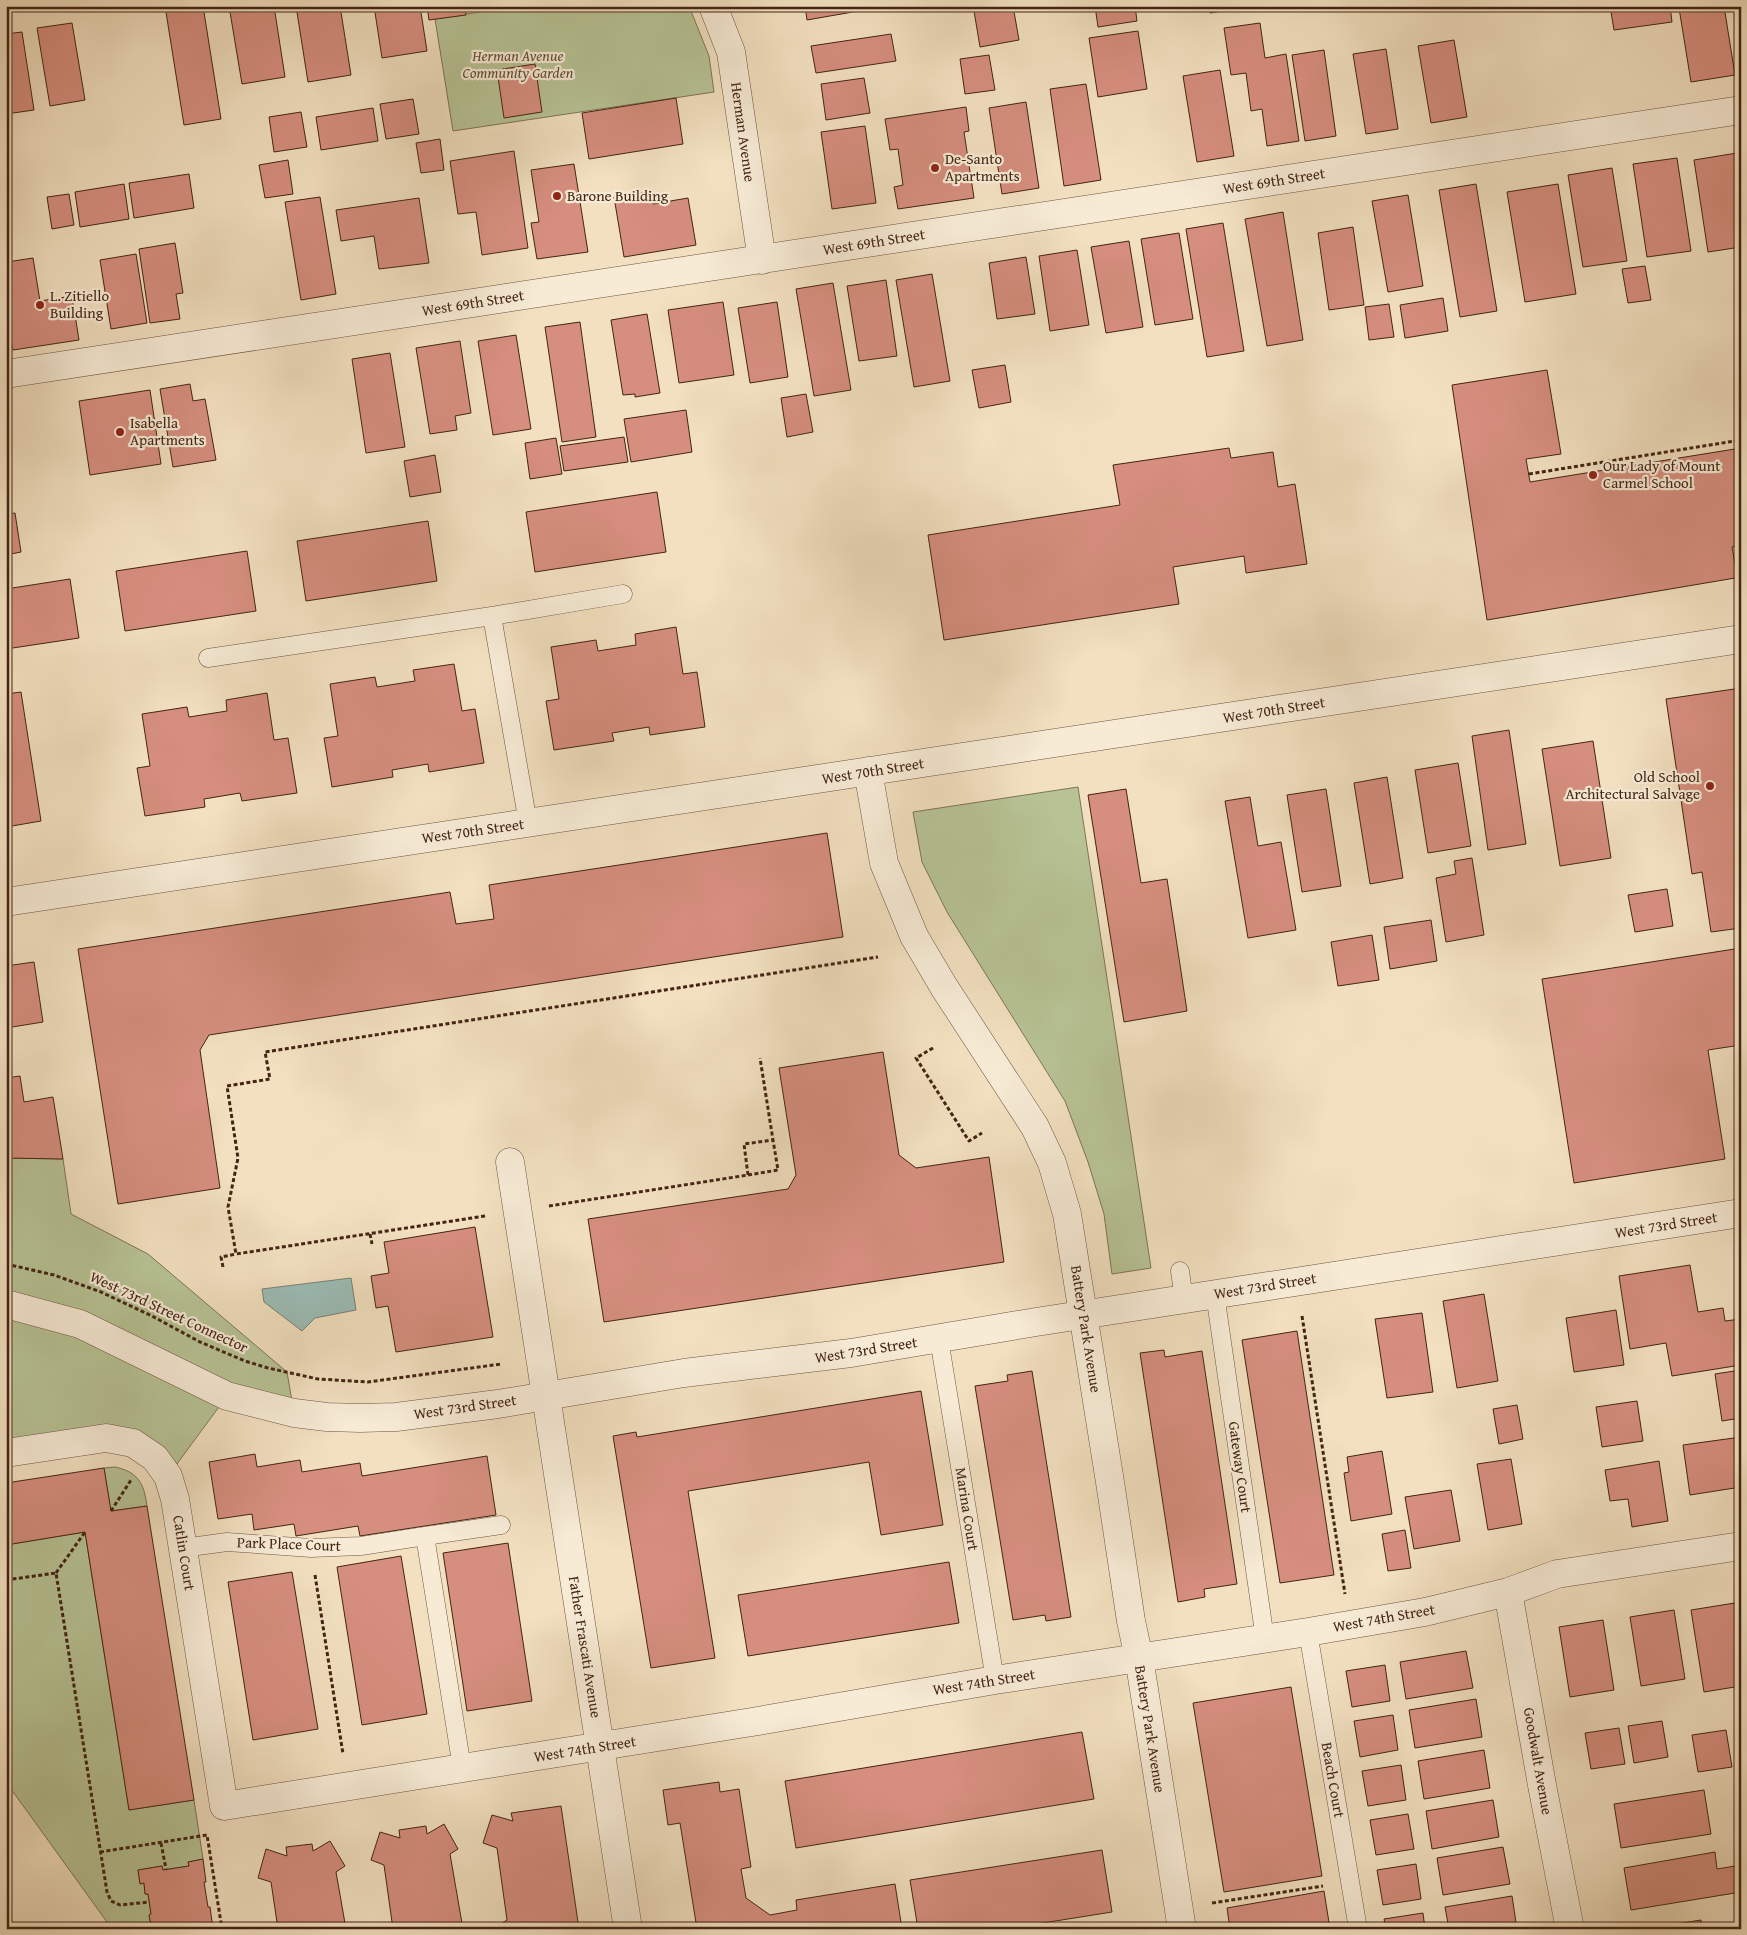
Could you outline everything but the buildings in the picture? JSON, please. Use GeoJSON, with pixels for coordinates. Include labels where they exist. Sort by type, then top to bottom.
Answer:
{"type":"FeatureCollection","features":[{"type":"Feature","properties":{"kind":"street","name":"Herman Avenue"},"geometry":{"type":"LineString","coordinates":[[713,6],[731,52],[762,260]]}},
{"type":"Feature","properties":{"kind":"street","name":"West 69th Street"},"geometry":{"type":"LineString","coordinates":[[6,374],[1741,110]]}},
{"type":"Feature","properties":{"kind":"street","name":"West 70th Street"},"geometry":{"type":"LineString","coordinates":[[6,902],[1741,639]]}},
{"type":"Feature","properties":{"kind":"street","name":"Battery Park Avenue"},"geometry":{"type":"LineString","coordinates":[[868,771],[884,862],[914,936],[944,988],[1035,1127],[1052,1163],[1067,1214],[1182,1929]]}},
{"type":"Feature","properties":{"kind":"street","name":"Father Frascati Avenue"},"geometry":{"type":"LineString","coordinates":[[510,1162],[628,1929]]}},
{"type":"Feature","properties":{"kind":"street","name":"West 73rd Street"},"geometry":{"type":"LineString","coordinates":[[6,1304],[80,1324],[227,1396],[294,1412],[327,1417],[396,1417],[498,1404],[684,1373],[851,1354],[1084,1314],[1741,1213]]}},
{"type":"Feature","properties":{"kind":"street","name":"Catlin Court"},"geometry":{"type":"LineString","coordinates":[[6,1453],[106,1438],[133,1443],[156,1458],[168,1476],[175,1499],[224,1806]]}},
{"type":"Feature","properties":{"kind":"street","name":"West 74th Street"},"geometry":{"type":"LineString","coordinates":[[224,1806],[1425,1612],[1508,1592],[1557,1574],[1741,1546]]}},
{"type":"Feature","properties":{"kind":"street","name":"Goodwalt Avenue"},"geometry":{"type":"LineString","coordinates":[[1508,1592],[1570,1929]]}},
{"type":"Feature","properties":{"kind":"lane"},"geometry":{"type":"LineString","coordinates":[[208,658],[492,616],[623,594]]}},
{"type":"Feature","properties":{"kind":"lane"},"geometry":{"type":"LineString","coordinates":[[492,616],[528,823]]}},
{"type":"Feature","properties":{"kind":"lane"},"geometry":{"type":"LineString","coordinates":[[1180,1271],[1184,1299]]}},
{"type":"Feature","properties":{"kind":"lane","name":"Gateway Court"},"geometry":{"type":"LineString","coordinates":[[1215,1294],[1264,1639]]}},
{"type":"Feature","properties":{"kind":"lane","name":"Marina Court"},"geometry":{"type":"LineString","coordinates":[[939,1339],[995,1680]]}},
{"type":"Feature","properties":{"kind":"lane","name":"Park Place Court"},"geometry":{"type":"LineString","coordinates":[[183,1548],[227,1542],[311,1548],[361,1546],[501,1525]]}},
{"type":"Feature","properties":{"kind":"lane"},"geometry":{"type":"LineString","coordinates":[[425,1536],[462,1768]]}},
{"type":"Feature","properties":{"kind":"lane","name":"Beach Court"},"geometry":{"type":"LineString","coordinates":[[1308,1632],[1358,1929]]}},
{"type":"Feature","properties":{"kind":"path"},"geometry":{"type":"LineString","coordinates":[[1529,474],[1741,440]]}},
{"type":"Feature","properties":{"kind":"path"},"geometry":{"type":"LineString","coordinates":[[236,1254],[228,1207],[238,1158],[227,1086],[270,1080],[265,1052],[878,956]]}},
{"type":"Feature","properties":{"kind":"path"},"geometry":{"type":"LineString","coordinates":[[933,1048],[916,1058],[969,1141],[982,1133]]}},
{"type":"Feature","properties":{"kind":"path"},"geometry":{"type":"LineString","coordinates":[[223,1267],[221,1257],[236,1254],[778,1170],[760,1058]]}},
{"type":"Feature","properties":{"kind":"path"},"geometry":{"type":"LineString","coordinates":[[748,1175],[744,1144],[773,1140]]}},
{"type":"Feature","properties":{"kind":"path"},"geometry":{"type":"LineString","coordinates":[[370,1234],[372,1244]]}},
{"type":"Feature","properties":{"kind":"path","name":"West 73rd Street Connector"},"geometry":{"type":"LineString","coordinates":[[6,1264],[54,1275],[101,1292],[152,1316],[200,1342],[245,1361],[318,1379],[368,1382],[501,1364]]}},
{"type":"Feature","properties":{"kind":"path"},"geometry":{"type":"LineString","coordinates":[[1302,1316],[1345,1594]]}},
{"type":"Feature","properties":{"kind":"path"},"geometry":{"type":"LineString","coordinates":[[111,1511],[135,1475]]}},
{"type":"Feature","properties":{"kind":"path"},"geometry":{"type":"LineString","coordinates":[[85,1532],[56,1572],[100,1852],[107,1892],[111,1901],[120,1905],[149,1902]]}},
{"type":"Feature","properties":{"kind":"path"},"geometry":{"type":"LineString","coordinates":[[311,1548],[349,1787]]}},
{"type":"Feature","properties":{"kind":"path"},"geometry":{"type":"LineString","coordinates":[[6,1580],[56,1572]]}},
{"type":"Feature","properties":{"kind":"path"},"geometry":{"type":"LineString","coordinates":[[100,1852],[207,1835],[222,1929]]}},
{"type":"Feature","properties":{"kind":"path"},"geometry":{"type":"LineString","coordinates":[[161,1842],[166,1869]]}},
{"type":"Feature","properties":{"kind":"path"},"geometry":{"type":"LineString","coordinates":[[1212,1903],[1330,1884]]}},
{"type":"Feature","properties":{"kind":"green space","name":"Herman Avenue Community Garden"},"geometry":{"type":"Polygon","coordinates":[[[519,6],[689,6],[709,56],[714,92],[453,131],[435,19],[519,6]]]}},
{"type":"Feature","properties":{"kind":"green space"},"geometry":{"type":"Polygon","coordinates":[[[1078,787],[1151,1268],[1112,1274],[1104,1214],[1088,1162],[1065,1101],[947,912],[922,862],[913,812],[1078,787]]]}},
{"type":"Feature","properties":{"kind":"green space"},"geometry":{"type":"Polygon","coordinates":[[[6,1158],[63,1159],[71,1214],[148,1254],[287,1372],[294,1413],[227,1396],[168,1476],[143,1449],[6,1453],[6,1158]]]}},
{"type":"Feature","properties":{"kind":"green space"},"geometry":{"type":"Polygon","coordinates":[[[115,1467],[134,1475],[142,1485],[147,1506],[111,1511],[104,1468],[115,1467]]]}},
{"type":"Feature","properties":{"kind":"green space"},"geometry":{"type":"Polygon","coordinates":[[[85,1532],[129,1810],[194,1800],[203,1859],[188,1862],[189,1866],[163,1870],[162,1866],[138,1870],[140,1883],[144,1883],[145,1894],[148,1894],[151,1914],[149,1915],[151,1926],[148,1927],[149,1929],[112,1929],[6,1782],[6,1545],[85,1532]]]}},
{"type":"Feature","properties":{"kind":"water"},"geometry":{"type":"Polygon","coordinates":[[[351,1278],[356,1310],[315,1318],[302,1331],[264,1302],[262,1289],[351,1278]]]}},
{"type":"Feature","properties":{"kind":"railway"},"geometry":{"type":"LineString","coordinates":[[6,1916],[15,1929]]}},
{"type":"Feature","properties":{"kind":"place","name":"De-Santo Apartments"},"geometry":{"type":"Point","coordinates":[935,168]}},
{"type":"Feature","properties":{"kind":"place","name":"Barone Building"},"geometry":{"type":"Point","coordinates":[557,196]}},
{"type":"Feature","properties":{"kind":"place","name":"L. Zitiello Building"},"geometry":{"type":"Point","coordinates":[40,305]}},
{"type":"Feature","properties":{"kind":"place","name":"Isabella Apartments"},"geometry":{"type":"Point","coordinates":[120,432]}},
{"type":"Feature","properties":{"kind":"place","name":"Our Lady of Mount Carmel School"},"geometry":{"type":"Point","coordinates":[1593,475]}},
{"type":"Feature","properties":{"kind":"place","name":"Old School Architectural Salvage"},"geometry":{"type":"Point","coordinates":[1710,786]}}]}
